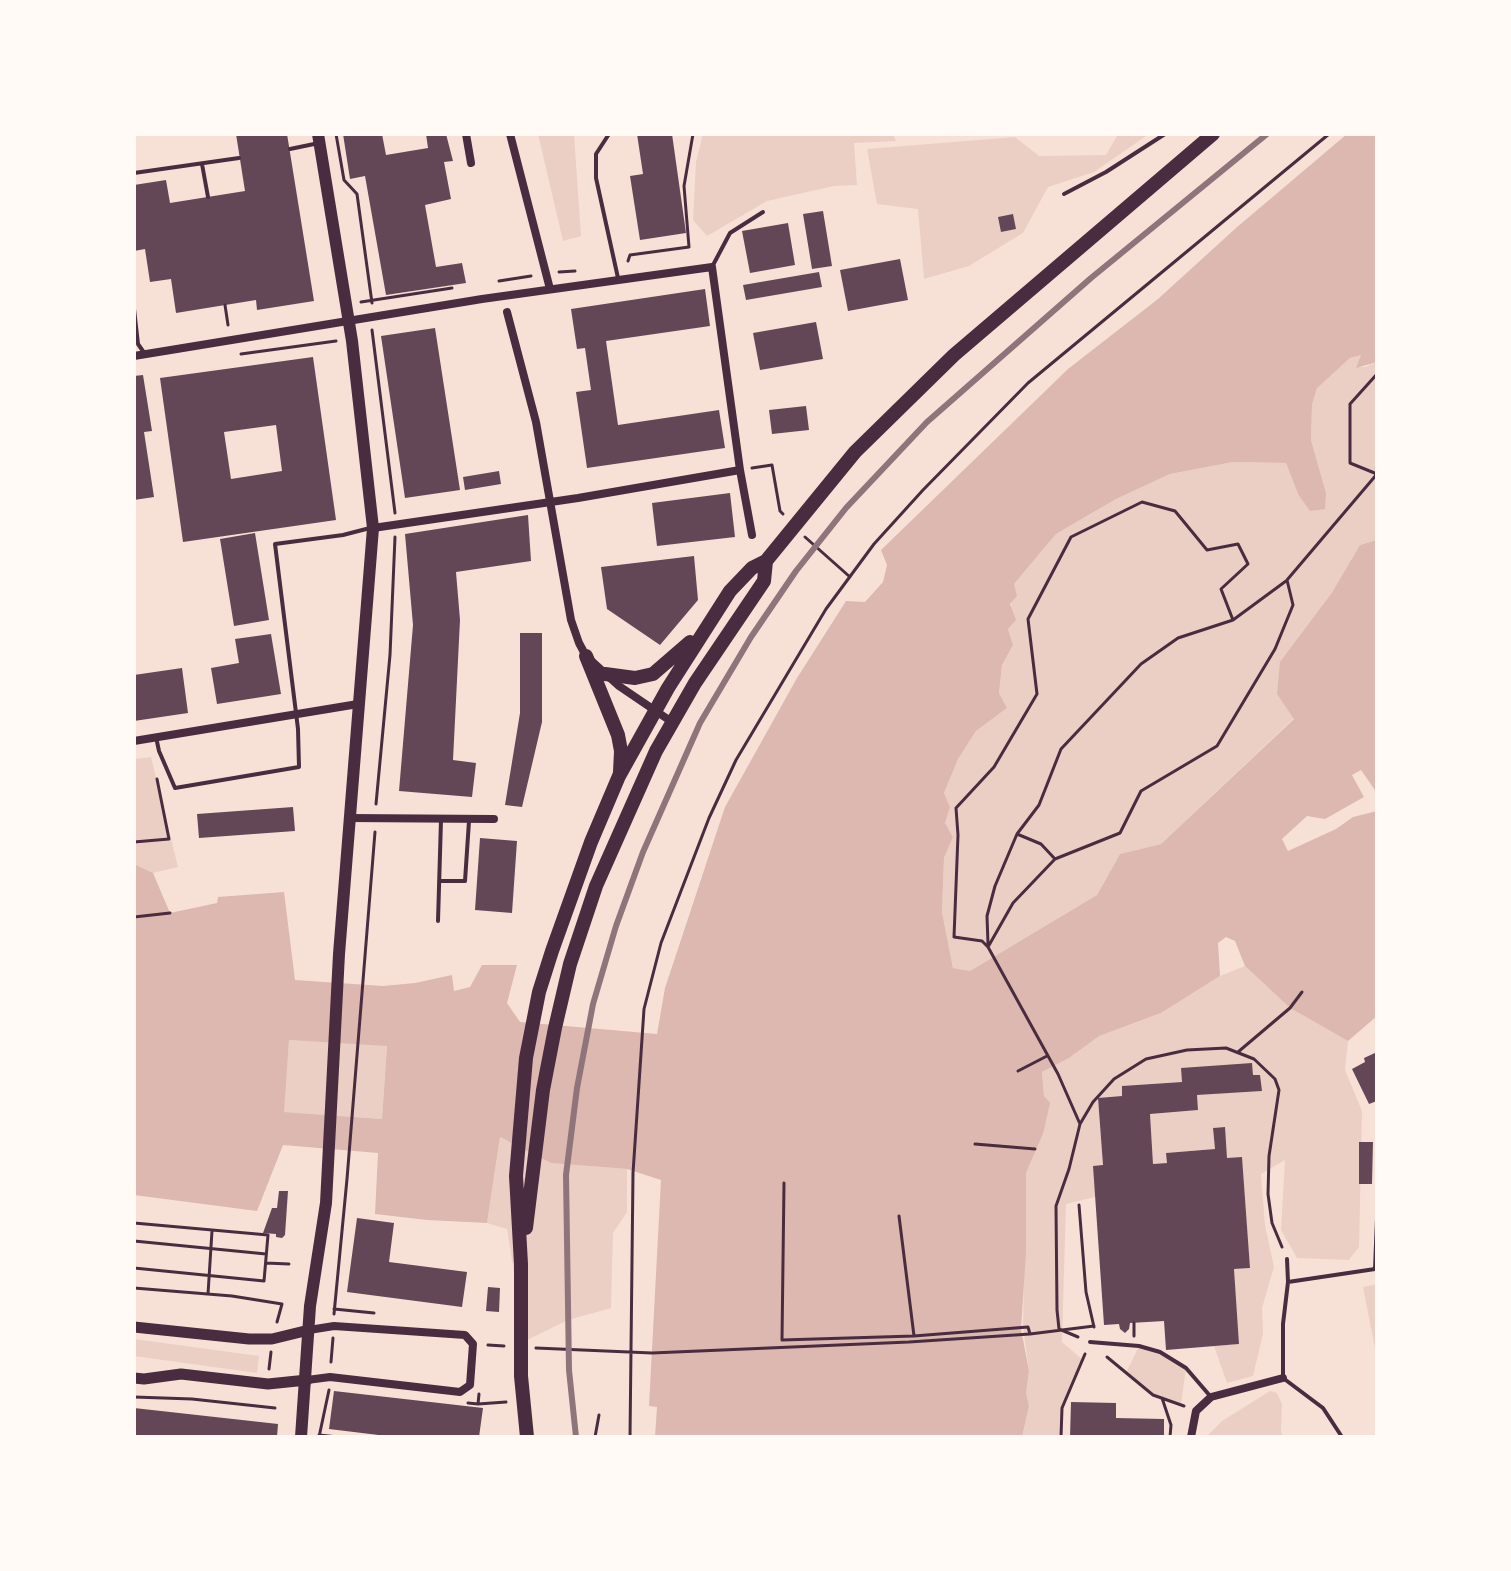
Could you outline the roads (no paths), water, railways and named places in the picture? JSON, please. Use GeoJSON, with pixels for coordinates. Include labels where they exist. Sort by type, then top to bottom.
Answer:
{"type":"FeatureCollection","features":[{"type":"Feature","properties":{"kind":"highway"},"geometry":{"type":"LineString","coordinates":[[521,1264],[516,1176],[526,1058],[539,992],[573,891],[619,776],[702,631],[730,591],[752,568],[770,556],[824,489],[888,418],[954,355],[1213,134]]}},
{"type":"Feature","properties":{"kind":"highway"},"geometry":{"type":"LineString","coordinates":[[527,1437],[521,1376],[521,1264],[543,1090],[561,997],[596,886],[650,764],[672,722],[764,581],[770,556]]}},
{"type":"Feature","properties":{"kind":"highway"},"geometry":{"type":"LineString","coordinates":[[605,674],[635,678],[653,674],[702,631]]}},
{"type":"Feature","properties":{"kind":"highway"},"geometry":{"type":"LineString","coordinates":[[586,656],[618,735],[621,751],[619,776]]}},
{"type":"Feature","properties":{"kind":"main road"},"geometry":{"type":"LineString","coordinates":[[301,1437],[309,1330],[326,1203],[339,954],[373,528],[348,321],[319,138]]}},
{"type":"Feature","properties":{"kind":"street"},"geometry":{"type":"LineString","coordinates":[[466,134],[471,163]]}},
{"type":"Feature","properties":{"kind":"street"},"geometry":{"type":"LineString","coordinates":[[510,134],[550,289]]}},
{"type":"Feature","properties":{"kind":"street"},"geometry":{"type":"LineString","coordinates":[[134,356],[482,299],[712,267],[752,535]]}},
{"type":"Feature","properties":{"kind":"street"},"geometry":{"type":"LineString","coordinates":[[507,312],[546,470],[571,620],[586,656],[605,674],[672,722]]}},
{"type":"Feature","properties":{"kind":"street"},"geometry":{"type":"LineString","coordinates":[[373,528],[740,470]]}},
{"type":"Feature","properties":{"kind":"street"},"geometry":{"type":"LineString","coordinates":[[134,741],[358,704]]}},
{"type":"Feature","properties":{"kind":"street"},"geometry":{"type":"LineString","coordinates":[[349,818],[494,819]]}},
{"type":"Feature","properties":{"kind":"street"},"geometry":{"type":"LineString","coordinates":[[134,1327],[272,1339],[334,1326],[465,1335],[473,1348],[470,1385],[460,1392],[330,1377],[268,1384],[181,1374],[134,1378]]}},
{"type":"Feature","properties":{"kind":"street"},"geometry":{"type":"LineString","coordinates":[[1191,1437],[1196,1411],[1211,1397],[1283,1378]]}},
{"type":"Feature","properties":{"kind":"lane"},"geometry":{"type":"LineString","coordinates":[[609,134],[596,154],[596,178],[618,281]]}},
{"type":"Feature","properties":{"kind":"lane"},"geometry":{"type":"LineString","coordinates":[[1064,194],[1106,172],[1165,134]]}},
{"type":"Feature","properties":{"kind":"lane"},"geometry":{"type":"LineString","coordinates":[[290,149],[319,138]]}},
{"type":"Feature","properties":{"kind":"lane"},"geometry":{"type":"LineString","coordinates":[[134,173],[239,158]]}},
{"type":"Feature","properties":{"kind":"lane"},"geometry":{"type":"LineString","coordinates":[[202,163],[208,197]]}},
{"type":"Feature","properties":{"kind":"lane"},"geometry":{"type":"LineString","coordinates":[[712,267],[730,233],[763,212]]}},
{"type":"Feature","properties":{"kind":"lane"},"geometry":{"type":"LineString","coordinates":[[134,309],[138,344],[145,354]]}},
{"type":"Feature","properties":{"kind":"lane"},"geometry":{"type":"LineString","coordinates":[[156,737],[175,788],[299,767],[275,544],[373,528]]}},
{"type":"Feature","properties":{"kind":"lane"},"geometry":{"type":"LineString","coordinates":[[438,921],[441,818]]}},
{"type":"Feature","properties":{"kind":"lane"},"geometry":{"type":"LineString","coordinates":[[439,881],[465,881],[469,819]]}},
{"type":"Feature","properties":{"kind":"lane"},"geometry":{"type":"LineString","coordinates":[[1288,1282],[1375,1269],[1377,1219]]}},
{"type":"Feature","properties":{"kind":"lane"},"geometry":{"type":"LineString","coordinates":[[1287,1259],[1283,1378],[1323,1408],[1342,1437]]}},
{"type":"Feature","properties":{"kind":"lane"},"geometry":{"type":"LineString","coordinates":[[1090,1342],[1139,1346],[1160,1352],[1186,1368],[1211,1397]]}},
{"type":"Feature","properties":{"kind":"railway"},"geometry":{"type":"LineString","coordinates":[[576,1437],[569,1370],[566,1175],[577,1088],[593,1004],[616,926],[643,852],[700,723],[751,637],[796,571],[846,508],[927,422],[1091,278],[1267,134]]}}]}
